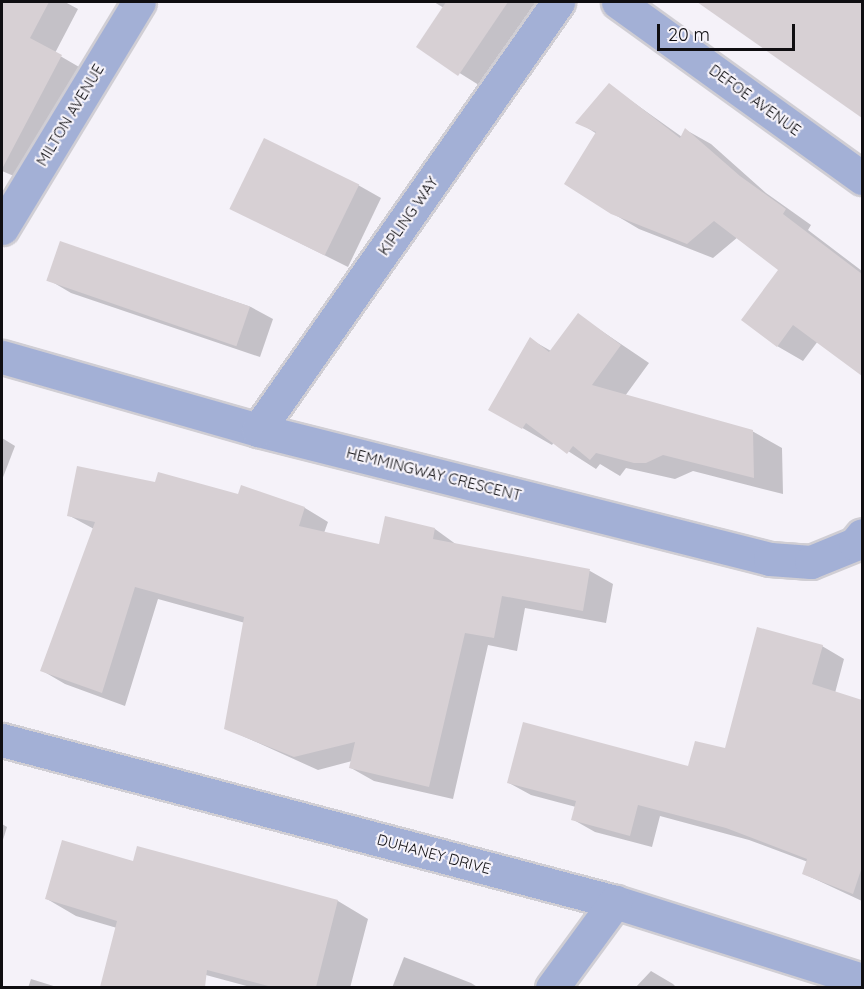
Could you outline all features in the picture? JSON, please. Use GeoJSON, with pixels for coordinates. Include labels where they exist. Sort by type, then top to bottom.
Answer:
{"type":"FeatureCollection","features":[{"type":"Feature","properties":{"kind":"street","name":"MILTON AVENUE"},"geometry":{"type":"LineString","coordinates":[[2,228],[139,2]]}},
{"type":"Feature","properties":{"kind":"street","name":"KIPLING WAY"},"geometry":{"type":"LineString","coordinates":[[258,430],[558,2]]}},
{"type":"Feature","properties":{"kind":"street","name":"DEFOE AVENUE"},"geometry":{"type":"LineString","coordinates":[[618,2],[862,178]]}},
{"type":"Feature","properties":{"kind":"street","name":"HEMMINGWAY CRESCENT"},"geometry":{"type":"LineString","coordinates":[[2,357],[258,430],[770,559],[811,562],[855,544],[862,535]]}},
{"type":"Feature","properties":{"kind":"street","name":"DUHANEY DRIVE"},"geometry":{"type":"LineString","coordinates":[[2,740],[615,902],[862,980]]}},
{"type":"Feature","properties":{"kind":"street"},"geometry":{"type":"LineString","coordinates":[[552,987],[615,902]]}},
{"type":"Feature","properties":{"kind":"building"},"geometry":{"type":"Polygon","coordinates":[[[2,2],[49,2],[30,38],[62,55],[2,169],[2,2]]]}},
{"type":"Feature","properties":{"kind":"building"},"geometry":{"type":"Polygon","coordinates":[[[446,2],[508,2],[458,76],[416,47],[446,2]]]}},
{"type":"Feature","properties":{"kind":"building"},"geometry":{"type":"Polygon","coordinates":[[[697,2],[862,2],[862,118],[697,2]]]}},
{"type":"Feature","properties":{"kind":"building"},"geometry":{"type":"Polygon","coordinates":[[[609,83],[680,138],[685,128],[740,176],[786,209],[783,214],[862,274],[862,376],[793,325],[777,347],[741,320],[778,270],[714,221],[687,244],[611,214],[564,184],[596,132],[575,123],[609,83]]]}},
{"type":"Feature","properties":{"kind":"building"},"geometry":{"type":"Polygon","coordinates":[[[264,138],[359,184],[325,255],[229,209],[264,138]]]}},
{"type":"Feature","properties":{"kind":"building"},"geometry":{"type":"Polygon","coordinates":[[[60,241],[250,306],[236,346],[46,281],[60,241]]]}},
{"type":"Feature","properties":{"kind":"building"},"geometry":{"type":"Polygon","coordinates":[[[578,313],[621,345],[592,385],[753,430],[754,478],[663,455],[646,463],[634,463],[596,453],[590,460],[573,446],[567,454],[526,423],[522,429],[488,410],[530,337],[549,352],[578,313]]]}},
{"type":"Feature","properties":{"kind":"building"},"geometry":{"type":"Polygon","coordinates":[[[77,466],[155,482],[158,472],[238,494],[241,485],[305,507],[299,526],[379,544],[385,516],[435,528],[433,539],[590,569],[583,611],[502,596],[494,638],[465,633],[429,787],[349,768],[355,742],[294,757],[224,729],[244,617],[135,587],[102,693],[40,671],[95,522],[67,516],[77,466]]]}},
{"type":"Feature","properties":{"kind":"building"},"geometry":{"type":"Polygon","coordinates":[[[757,627],[823,645],[812,684],[862,700],[862,867],[853,894],[802,874],[807,859],[726,828],[638,805],[630,836],[571,820],[576,801],[507,783],[523,722],[688,766],[695,741],[725,748],[757,627]]]}},
{"type":"Feature","properties":{"kind":"building"},"geometry":{"type":"Polygon","coordinates":[[[62,840],[133,861],[137,846],[338,900],[316,987],[272,987],[207,970],[205,987],[100,987],[117,921],[45,899],[62,840]]]}}]}
